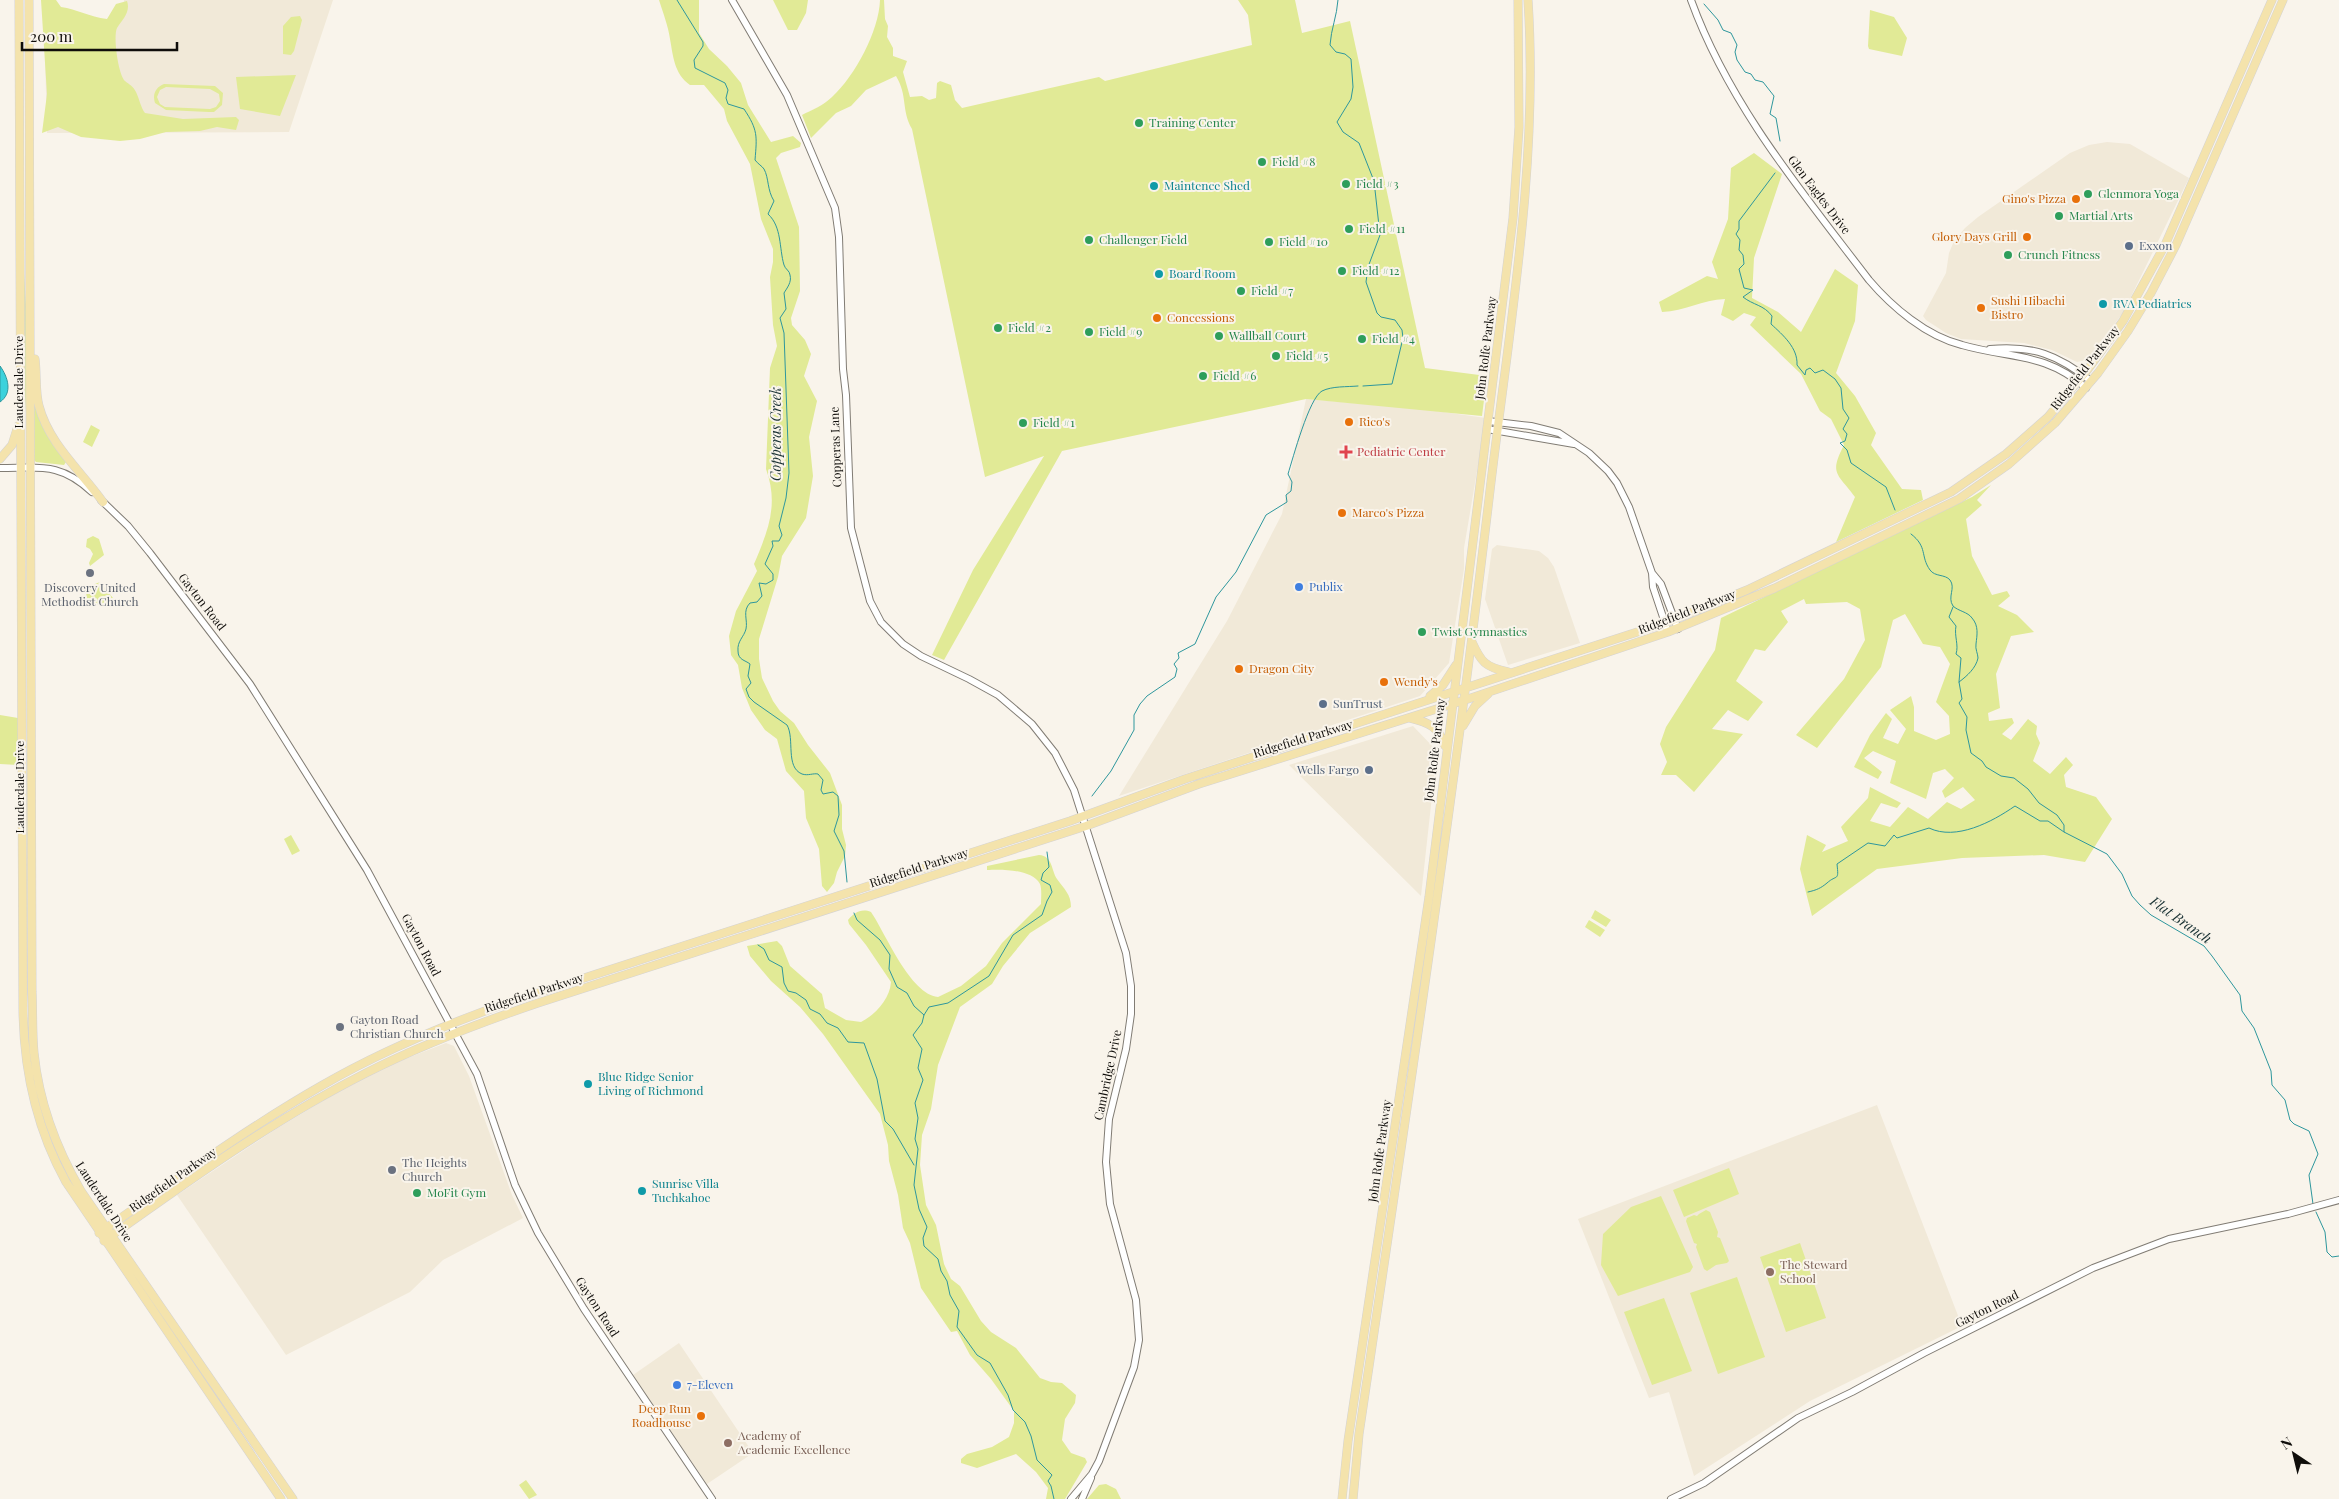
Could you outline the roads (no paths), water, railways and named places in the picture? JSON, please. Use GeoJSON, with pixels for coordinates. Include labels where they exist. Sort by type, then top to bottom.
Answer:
{"type":"FeatureCollection","features":[{"type":"Feature","properties":{"kind":"main road","name":"Lauderdale Drive"},"geometry":{"type":"LineString","coordinates":[[20,0],[23,1011],[26,1064],[32,1098],[48,1146],[66,1182],[104,1241],[281,1499]]}},
{"type":"Feature","properties":{"kind":"main road","name":"Lauderdale Drive"},"geometry":{"type":"LineString","coordinates":[[29,0],[32,992],[34,1052],[42,1099],[59,1149],[81,1190],[293,1499]]}},
{"type":"Feature","properties":{"kind":"main road","name":"John Rolfe Parkway"},"geometry":{"type":"LineString","coordinates":[[1342,1499],[1348,1441],[1426,917],[1488,425],[1516,180],[1519,127],[1518,0]]}},
{"type":"Feature","properties":{"kind":"main road","name":"John Rolfe Parkway"},"geometry":{"type":"LineString","coordinates":[[1353,1499],[1361,1424],[1461,730],[1497,431],[1528,153],[1528,0]]}},
{"type":"Feature","properties":{"kind":"main road","name":"Ridgefield Parkway"},"geometry":{"type":"LineString","coordinates":[[99,1233],[298,1099],[371,1059],[451,1024],[516,1000],[1083,816],[1185,779],[1466,686],[1674,620],[1760,584],[1951,492],[1982,472],[2017,445],[2048,417],[2081,379],[2123,321],[2155,266],[2272,0]]}},
{"type":"Feature","properties":{"kind":"main road","name":"Ridgefield Parkway"},"geometry":{"type":"LineString","coordinates":[[104,1241],[311,1102],[380,1066],[455,1032],[538,1003],[1086,826],[1178,791],[1453,704],[1678,629],[1774,588],[1959,499],[1998,473],[2035,443],[2091,382],[2138,314],[2169,259],[2283,0]]}},
{"type":"Feature","properties":{"kind":"main road"},"geometry":{"type":"LineString","coordinates":[[30,327],[37,391],[42,414],[61,449],[103,502]]}},
{"type":"Feature","properties":{"kind":"main road"},"geometry":{"type":"LineString","coordinates":[[0,459],[12,445],[21,414]]}},
{"type":"Feature","properties":{"kind":"main road"},"geometry":{"type":"LineString","coordinates":[[1472,642],[1485,664],[1494,669],[1510,672]]}},
{"type":"Feature","properties":{"kind":"main road"},"geometry":{"type":"LineString","coordinates":[[1424,700],[1439,689],[1457,663]]}},
{"type":"Feature","properties":{"kind":"main road"},"geometry":{"type":"LineString","coordinates":[[1461,730],[1475,706],[1492,691]]}},
{"type":"Feature","properties":{"kind":"main road"},"geometry":{"type":"LineString","coordinates":[[1408,718],[1432,725],[1443,738],[1446,749]]}},
{"type":"Feature","properties":{"kind":"main road"},"geometry":{"type":"LineString","coordinates":[[1295,743],[1298,752]]}},
{"type":"Feature","properties":{"kind":"street","name":"Copperas Lane"},"geometry":{"type":"LineString","coordinates":[[732,0],[784,90],[835,208],[839,237],[842,369],[846,396],[851,528],[870,601],[881,622],[911,650],[989,690],[1032,724],[1063,766],[1086,826]]}},
{"type":"Feature","properties":{"kind":"street","name":"Glen Eagles Drive"},"geometry":{"type":"LineString","coordinates":[[1692,0],[1717,61],[1750,117],[1785,170],[1869,280],[1901,312],[1953,343],[2043,361],[2091,382]]}},
{"type":"Feature","properties":{"kind":"street","name":"Glen Eagles Drive"},"geometry":{"type":"LineString","coordinates":[[2081,379],[2086,388]]}},
{"type":"Feature","properties":{"kind":"street"},"geometry":{"type":"LineString","coordinates":[[1488,425],[1498,422],[1550,430],[1563,435],[1600,462],[1617,483],[1629,507],[1652,573],[1652,587],[1668,632]]}},
{"type":"Feature","properties":{"kind":"street"},"geometry":{"type":"LineString","coordinates":[[1488,425],[1497,431],[1574,444]]}},
{"type":"Feature","properties":{"kind":"street","name":"Gayton Road"},"geometry":{"type":"LineString","coordinates":[[0,468],[55,469],[66,473],[103,502],[128,526],[150,553],[261,700],[367,870],[451,1024],[477,1074],[515,1185],[538,1232],[584,1309],[712,1499]]}},
{"type":"Feature","properties":{"kind":"street"},"geometry":{"type":"LineString","coordinates":[[1652,573],[1661,584],[1678,629]]}},
{"type":"Feature","properties":{"kind":"street","name":"Cambridge Drive"},"geometry":{"type":"LineString","coordinates":[[1082,1499],[1110,1435],[1134,1367],[1139,1326],[1136,1300],[1110,1204],[1106,1162],[1109,1119],[1129,1031],[1131,986],[1126,953],[1086,826]]}},
{"type":"Feature","properties":{"kind":"street","name":"Gayton Road"},"geometry":{"type":"LineString","coordinates":[[1671,1499],[1686,1494],[1704,1483],[1798,1418],[1845,1396],[1924,1353],[2093,1268],[2169,1239],[2283,1215],[2339,1200]]}},
{"type":"Feature","properties":{"kind":"street","name":"Cambridge Drive"},"geometry":{"type":"LineString","coordinates":[[1072,1499],[1092,1474]]}},
{"type":"Feature","properties":{"kind":"water"},"geometry":{"type":"Polygon","coordinates":[[[0,366],[7,380],[8,390],[0,402],[0,366]]]}},
{"type":"Feature","properties":{"kind":"waterway","name":"Copperas Creek"},"geometry":{"type":"LineString","coordinates":[[677,0],[703,42],[703,46],[694,60],[695,68],[725,83],[728,90],[726,98],[728,104],[744,109],[752,122],[756,133],[755,160],[764,169],[774,201],[768,214],[776,225],[782,258],[790,278],[789,285],[784,293],[786,309],[780,318],[784,333],[789,473],[786,498],[779,526],[782,535],[779,541],[772,541],[773,546],[765,564],[773,574],[773,580],[766,584],[759,583],[762,596],[757,602],[750,603],[746,609],[746,629],[739,644],[738,654],[740,658],[750,664],[748,676],[751,683],[746,689],[749,697],[787,725],[792,759],[797,770],[804,775],[818,774],[823,780],[821,790],[823,794],[833,792],[838,796],[839,815],[834,831],[844,851],[847,882]]}},
{"type":"Feature","properties":{"kind":"waterway"},"geometry":{"type":"LineString","coordinates":[[1338,0],[1330,45],[1336,52],[1345,54],[1351,59],[1353,87],[1351,99],[1337,122],[1343,132],[1359,143],[1374,181],[1380,235],[1368,267],[1366,282],[1377,313],[1381,317],[1395,320],[1402,330],[1403,338],[1392,384],[1363,386]]}},
{"type":"Feature","properties":{"kind":"waterway","name":"Flat Branch"},"geometry":{"type":"LineString","coordinates":[[1704,4],[1718,20],[1723,30],[1731,33],[1737,45],[1735,52],[1737,60],[1745,72],[1751,74],[1755,80],[1763,82],[1774,96],[1770,114],[1776,118],[1780,141]]}},
{"type":"Feature","properties":{"kind":"waterway","name":"Flat Branch"},"geometry":{"type":"LineString","coordinates":[[1775,173],[1739,221],[1739,229],[1736,234],[1740,240],[1739,250],[1743,255],[1744,264],[1739,269],[1744,288],[1753,290],[1743,297],[1766,310],[1772,316],[1771,324],[1785,337],[1792,347],[1797,359],[1797,365],[1805,375],[1806,370],[1810,368],[1815,373],[1823,370],[1835,379],[1841,388],[1843,409],[1849,418],[1843,429],[1847,434],[1845,441],[1840,443],[1847,450],[1851,463],[1886,487],[1895,510]]}},
{"type":"Feature","properties":{"kind":"waterway"},"geometry":{"type":"LineString","coordinates":[[1092,796],[1111,771],[1134,730],[1134,715],[1140,704],[1147,696],[1175,677],[1177,669],[1174,664],[1179,658],[1178,653],[1195,644],[1216,597],[1236,572],[1266,515],[1287,502],[1286,495],[1291,491],[1292,482],[1288,474],[1302,429],[1317,396],[1322,391],[1330,388],[1358,386]]}},
{"type":"Feature","properties":{"kind":"waterway","name":"Flat Branch"},"geometry":{"type":"LineString","coordinates":[[1911,534],[1920,543],[1930,570],[1935,574],[1945,577],[1952,583],[1951,603],[1953,606],[1970,616],[1977,627],[1977,662],[1971,672],[1959,682],[1962,699],[1959,703],[1967,717],[1966,730],[1971,753],[1982,761],[1986,767],[2001,776],[2014,778],[2028,789],[2039,803],[2057,815],[2064,825],[2064,832],[2107,854],[2122,874],[2132,896],[2140,905],[2151,915],[2204,946],[2212,956],[2240,995],[2242,1011],[2254,1028],[2271,1071],[2272,1085],[2285,1100],[2290,1120],[2309,1131],[2318,1154],[2309,1175],[2313,1204]]}},
{"type":"Feature","properties":{"kind":"waterway"},"geometry":{"type":"LineString","coordinates":[[1953,607],[1949,617],[1956,626],[1956,654],[1961,658],[1959,682]]}},
{"type":"Feature","properties":{"kind":"waterway"},"geometry":{"type":"LineString","coordinates":[[1808,892],[1821,888],[1836,877],[1838,873],[1837,864],[1868,843],[1885,846],[1894,835],[1897,838],[1929,828],[1940,831],[1962,831],[1996,818],[2015,806],[2040,821],[2048,821],[2064,832]]}},
{"type":"Feature","properties":{"kind":"waterway"},"geometry":{"type":"LineString","coordinates":[[924,1015],[929,1007],[948,1003],[989,976],[1013,935],[1042,915],[1052,892],[1050,885],[1041,880],[1043,873],[1049,867],[1047,852]]}},
{"type":"Feature","properties":{"kind":"waterway","name":"Copperas Creek"},"geometry":{"type":"LineString","coordinates":[[854,913],[857,920],[880,940],[890,955],[889,969],[897,987],[907,993],[914,1006],[924,1015],[922,1023],[913,1035],[922,1049],[918,1068],[923,1080],[915,1103],[918,1118],[915,1139],[918,1149],[914,1185],[919,1209],[927,1227],[923,1238],[924,1246],[938,1259],[941,1271],[947,1281],[950,1295],[959,1311],[957,1327],[977,1355],[990,1363],[1008,1395],[1013,1410],[1025,1422],[1031,1436],[1037,1460],[1052,1475],[1048,1481],[1054,1499]]}},
{"type":"Feature","properties":{"kind":"waterway"},"geometry":{"type":"LineString","coordinates":[[758,945],[764,949],[769,960],[782,967],[784,983],[788,991],[796,993],[806,1000],[810,1009],[820,1014],[827,1023],[838,1028],[848,1042],[864,1043],[877,1079],[885,1121],[893,1129],[914,1165]]}},
{"type":"Feature","properties":{"kind":"waterway","name":"Flat Branch"},"geometry":{"type":"LineString","coordinates":[[2316,1212],[2325,1232],[2327,1252],[2332,1257],[2339,1256]]}},
{"type":"Feature","properties":{"kind":"place","name":"Training Center"},"geometry":{"type":"Point","coordinates":[1139,123]}},
{"type":"Feature","properties":{"kind":"place","name":"Field #8"},"geometry":{"type":"Point","coordinates":[1262,162]}},
{"type":"Feature","properties":{"kind":"place","name":"Field #3"},"geometry":{"type":"Point","coordinates":[1346,184]}},
{"type":"Feature","properties":{"kind":"place","name":"Maintence Shed"},"geometry":{"type":"Point","coordinates":[1154,186]}},
{"type":"Feature","properties":{"kind":"place","name":"Glenmora Yoga"},"geometry":{"type":"Point","coordinates":[2088,194]}},
{"type":"Feature","properties":{"kind":"place","name":"Gino's Pizza"},"geometry":{"type":"Point","coordinates":[2076,199]}},
{"type":"Feature","properties":{"kind":"place","name":"Martial Arts"},"geometry":{"type":"Point","coordinates":[2059,216]}},
{"type":"Feature","properties":{"kind":"place","name":"Field #11"},"geometry":{"type":"Point","coordinates":[1349,229]}},
{"type":"Feature","properties":{"kind":"place","name":"Glory Days Grill"},"geometry":{"type":"Point","coordinates":[2027,237]}},
{"type":"Feature","properties":{"kind":"place","name":"Challenger Field"},"geometry":{"type":"Point","coordinates":[1089,240]}},
{"type":"Feature","properties":{"kind":"place","name":"Field #10"},"geometry":{"type":"Point","coordinates":[1269,242]}},
{"type":"Feature","properties":{"kind":"place","name":"Exxon"},"geometry":{"type":"Point","coordinates":[2129,246]}},
{"type":"Feature","properties":{"kind":"place","name":"Crunch Fitness"},"geometry":{"type":"Point","coordinates":[2008,255]}},
{"type":"Feature","properties":{"kind":"place","name":"Field #12"},"geometry":{"type":"Point","coordinates":[1342,271]}},
{"type":"Feature","properties":{"kind":"place","name":"Board Room"},"geometry":{"type":"Point","coordinates":[1159,274]}},
{"type":"Feature","properties":{"kind":"place","name":"Field #7"},"geometry":{"type":"Point","coordinates":[1241,291]}},
{"type":"Feature","properties":{"kind":"place","name":"RVA Pediatrics"},"geometry":{"type":"Point","coordinates":[2103,304]}},
{"type":"Feature","properties":{"kind":"place","name":"Sushi Hibachi Bistro"},"geometry":{"type":"Point","coordinates":[1981,308]}},
{"type":"Feature","properties":{"kind":"place","name":"Concessions"},"geometry":{"type":"Point","coordinates":[1157,318]}},
{"type":"Feature","properties":{"kind":"place","name":"Field #2"},"geometry":{"type":"Point","coordinates":[998,328]}},
{"type":"Feature","properties":{"kind":"place","name":"Field #9"},"geometry":{"type":"Point","coordinates":[1089,332]}},
{"type":"Feature","properties":{"kind":"place","name":"Wallball Court"},"geometry":{"type":"Point","coordinates":[1219,336]}},
{"type":"Feature","properties":{"kind":"place","name":"Field #4"},"geometry":{"type":"Point","coordinates":[1362,339]}},
{"type":"Feature","properties":{"kind":"place","name":"Field #5"},"geometry":{"type":"Point","coordinates":[1276,356]}},
{"type":"Feature","properties":{"kind":"place","name":"Field #6"},"geometry":{"type":"Point","coordinates":[1203,376]}},
{"type":"Feature","properties":{"kind":"place","name":"Rico's"},"geometry":{"type":"Point","coordinates":[1349,422]}},
{"type":"Feature","properties":{"kind":"place","name":"Field #1"},"geometry":{"type":"Point","coordinates":[1023,423]}},
{"type":"Feature","properties":{"kind":"place","name":"Pediatric Center"},"geometry":{"type":"Point","coordinates":[1346,452]}},
{"type":"Feature","properties":{"kind":"place","name":"Marco's Pizza"},"geometry":{"type":"Point","coordinates":[1342,513]}},
{"type":"Feature","properties":{"kind":"place","name":"Discovery United Methodist Church"},"geometry":{"type":"Point","coordinates":[90,573]}},
{"type":"Feature","properties":{"kind":"place","name":"Publix"},"geometry":{"type":"Point","coordinates":[1299,587]}},
{"type":"Feature","properties":{"kind":"place","name":"Twist Gymnastics"},"geometry":{"type":"Point","coordinates":[1422,632]}},
{"type":"Feature","properties":{"kind":"place","name":"Dragon City"},"geometry":{"type":"Point","coordinates":[1239,669]}},
{"type":"Feature","properties":{"kind":"place","name":"Wendy's"},"geometry":{"type":"Point","coordinates":[1384,682]}},
{"type":"Feature","properties":{"kind":"place","name":"SunTrust"},"geometry":{"type":"Point","coordinates":[1323,704]}},
{"type":"Feature","properties":{"kind":"place","name":"Wells Fargo"},"geometry":{"type":"Point","coordinates":[1369,770]}},
{"type":"Feature","properties":{"kind":"place","name":"Gayton Road Christian Church"},"geometry":{"type":"Point","coordinates":[340,1027]}},
{"type":"Feature","properties":{"kind":"place","name":"Blue Ridge Senior Living of Richmond"},"geometry":{"type":"Point","coordinates":[588,1084]}},
{"type":"Feature","properties":{"kind":"place","name":"The Heights Church"},"geometry":{"type":"Point","coordinates":[392,1170]}},
{"type":"Feature","properties":{"kind":"place","name":"Sunrise Villa Tuchkahoe"},"geometry":{"type":"Point","coordinates":[642,1191]}},
{"type":"Feature","properties":{"kind":"place","name":"MoFit Gym"},"geometry":{"type":"Point","coordinates":[417,1193]}},
{"type":"Feature","properties":{"kind":"place","name":"The Steward School"},"geometry":{"type":"Point","coordinates":[1770,1272]}},
{"type":"Feature","properties":{"kind":"place","name":"7-Eleven"},"geometry":{"type":"Point","coordinates":[677,1385]}},
{"type":"Feature","properties":{"kind":"place","name":"Deep Run Roadhouse"},"geometry":{"type":"Point","coordinates":[701,1416]}},
{"type":"Feature","properties":{"kind":"place","name":"Academy of Academic Excellence"},"geometry":{"type":"Point","coordinates":[728,1443]}}]}
